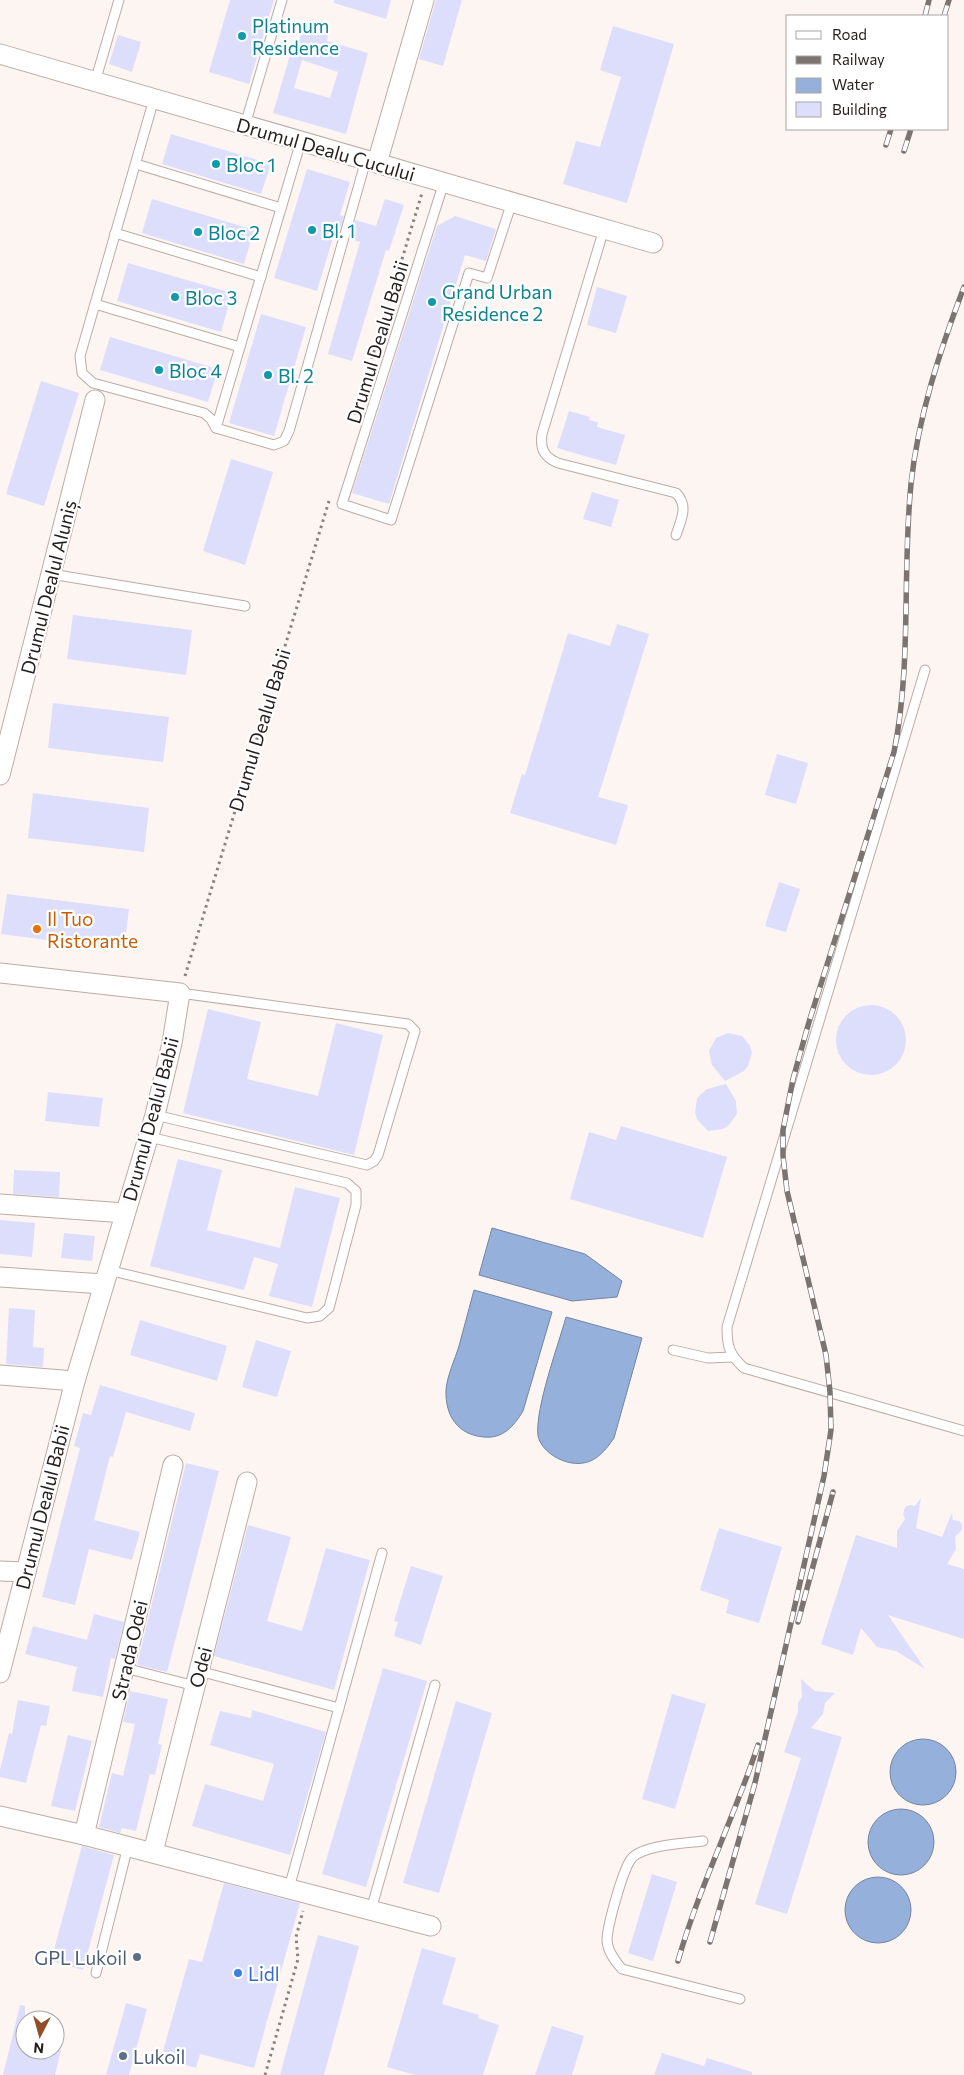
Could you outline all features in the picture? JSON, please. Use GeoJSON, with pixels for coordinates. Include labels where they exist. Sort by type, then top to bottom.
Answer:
{"type":"FeatureCollection","features":[{"type":"Feature","properties":{"kind":"street"},"geometry":{"type":"LineString","coordinates":[[371,161],[424,0]]}},
{"type":"Feature","properties":{"kind":"street","name":"Drumul Dealu Cucului"},"geometry":{"type":"LineString","coordinates":[[0,54],[653,243]]}},
{"type":"Feature","properties":{"kind":"street","name":"Drumul Dealul Aluniș"},"geometry":{"type":"LineString","coordinates":[[0,775],[95,400]]}},
{"type":"Feature","properties":{"kind":"street"},"geometry":{"type":"LineString","coordinates":[[0,973],[180,993]]}},
{"type":"Feature","properties":{"kind":"street","name":"Drumul Dealul Babii"},"geometry":{"type":"LineString","coordinates":[[0,1673],[75,1381],[155,1115],[172,1043],[180,993]]}},
{"type":"Feature","properties":{"kind":"street"},"geometry":{"type":"LineString","coordinates":[[0,1204],[125,1212]]}},
{"type":"Feature","properties":{"kind":"street"},"geometry":{"type":"LineString","coordinates":[[0,1277],[106,1277]]}},
{"type":"Feature","properties":{"kind":"street"},"geometry":{"type":"LineString","coordinates":[[0,1375],[75,1381]]}},
{"type":"Feature","properties":{"kind":"street","name":"Strada Odei"},"geometry":{"type":"LineString","coordinates":[[84,1834],[173,1466]]}},
{"type":"Feature","properties":{"kind":"street","name":"Odei"},"geometry":{"type":"LineString","coordinates":[[153,1852],[247,1482]]}},
{"type":"Feature","properties":{"kind":"street"},"geometry":{"type":"LineString","coordinates":[[0,1571],[26,1572]]}},
{"type":"Feature","properties":{"kind":"street"},"geometry":{"type":"LineString","coordinates":[[0,1816],[84,1834],[431,1926]]}},
{"type":"Feature","properties":{"kind":"lane"},"geometry":{"type":"LineString","coordinates":[[95,82],[119,0]]}},
{"type":"Feature","properties":{"kind":"lane"},"geometry":{"type":"LineString","coordinates":[[245,125],[282,0]]}},
{"type":"Feature","properties":{"kind":"lane"},"geometry":{"type":"LineString","coordinates":[[154,99],[80,356],[82,373],[94,383],[204,413],[211,419],[216,428],[274,445],[284,441],[289,430],[371,161]]}},
{"type":"Feature","properties":{"kind":"lane"},"geometry":{"type":"LineString","coordinates":[[216,428],[301,141]]}},
{"type":"Feature","properties":{"kind":"lane"},"geometry":{"type":"LineString","coordinates":[[136,164],[281,208]]}},
{"type":"Feature","properties":{"kind":"lane"},"geometry":{"type":"LineString","coordinates":[[435,180],[342,504],[391,520],[469,273],[487,278],[512,202]]}},
{"type":"Feature","properties":{"kind":"lane"},"geometry":{"type":"LineString","coordinates":[[604,229],[542,434],[541,444],[543,452],[549,459],[558,463],[676,493],[682,499],[684,507],[676,535]]}},
{"type":"Feature","properties":{"kind":"lane"},"geometry":{"type":"LineString","coordinates":[[116,233],[261,277]]}},
{"type":"Feature","properties":{"kind":"lane"},"geometry":{"type":"LineString","coordinates":[[95,304],[240,347]]}},
{"type":"Feature","properties":{"kind":"lane"},"geometry":{"type":"LineString","coordinates":[[51,574],[245,606]]}},
{"type":"Feature","properties":{"kind":"lane"},"geometry":{"type":"LineString","coordinates":[[926,670],[727,1327],[727,1344],[733,1357],[744,1368],[964,1432]]}},
{"type":"Feature","properties":{"kind":"lane"},"geometry":{"type":"LineString","coordinates":[[155,1115],[367,1165],[374,1161],[378,1155],[413,1039],[414,1031],[408,1024],[180,993]]}},
{"type":"Feature","properties":{"kind":"lane"},"geometry":{"type":"LineString","coordinates":[[106,1277],[307,1318],[320,1316],[329,1308],[356,1204],[356,1191],[347,1183],[149,1137]]}},
{"type":"Feature","properties":{"kind":"lane"},"geometry":{"type":"LineString","coordinates":[[673,1350],[708,1358],[733,1357]]}},
{"type":"Feature","properties":{"kind":"lane"},"geometry":{"type":"LineString","coordinates":[[289,1888],[382,1553]]}},
{"type":"Feature","properties":{"kind":"lane"},"geometry":{"type":"LineString","coordinates":[[125,1668],[197,1678],[339,1708]]}},
{"type":"Feature","properties":{"kind":"lane"},"geometry":{"type":"LineString","coordinates":[[371,1910],[435,1685]]}},
{"type":"Feature","properties":{"kind":"lane"},"geometry":{"type":"LineString","coordinates":[[703,1841],[645,1850],[632,1858],[622,1882],[607,1940],[612,1958],[622,1969],[740,1999]]}},
{"type":"Feature","properties":{"kind":"lane"},"geometry":{"type":"LineString","coordinates":[[96,1973],[128,1846]]}},
{"type":"Feature","properties":{"kind":"path","name":"Drumul Dealul Babii"},"geometry":{"type":"LineString","coordinates":[[352,424],[435,180]]}},
{"type":"Feature","properties":{"kind":"path","name":"Drumul Dealul Babii"},"geometry":{"type":"LineString","coordinates":[[180,993],[329,500]]}},
{"type":"Feature","properties":{"kind":"path"},"geometry":{"type":"LineString","coordinates":[[265,2075],[298,1959],[296,1937],[308,1894]]}},
{"type":"Feature","properties":{"kind":"water"},"geometry":{"type":"Polygon","coordinates":[[[492,1228],[585,1254],[622,1281],[617,1297],[572,1301],[479,1275],[492,1228]]]}},
{"type":"Feature","properties":{"kind":"water"},"geometry":{"type":"Polygon","coordinates":[[[474,1290],[552,1312],[523,1411],[516,1422],[507,1430],[502,1434],[491,1437],[475,1435],[460,1428],[451,1416],[446,1399],[448,1379],[474,1290]]]}},
{"type":"Feature","properties":{"kind":"water"},"geometry":{"type":"Polygon","coordinates":[[[566,1317],[642,1338],[614,1438],[601,1454],[585,1463],[567,1462],[556,1457],[546,1450],[538,1436],[543,1394],[566,1317]]]}},
{"type":"Feature","properties":{"kind":"water"},"geometry":{"type":"Polygon","coordinates":[[[917,1739],[929,1739],[941,1744],[951,1754],[956,1766],[954,1785],[941,1800],[929,1805],[917,1805],[905,1800],[895,1790],[890,1778],[890,1766],[895,1754],[905,1744],[917,1739]]]}},
{"type":"Feature","properties":{"kind":"water"},"geometry":{"type":"Polygon","coordinates":[[[895,1809],[907,1809],[919,1814],[929,1824],[934,1836],[932,1855],[919,1870],[907,1875],[895,1875],[883,1870],[873,1860],[868,1848],[868,1836],[873,1824],[883,1814],[895,1809]]]}},
{"type":"Feature","properties":{"kind":"water"},"geometry":{"type":"Polygon","coordinates":[[[872,1877],[884,1877],[896,1882],[906,1892],[911,1904],[909,1923],[896,1938],[884,1943],[872,1943],[860,1938],[850,1928],[845,1916],[845,1904],[850,1892],[860,1882],[872,1877]]]}},
{"type":"Feature","properties":{"kind":"building","name":"Platinum Residence"},"geometry":{"type":"Polygon","coordinates":[[[230,0],[274,0],[249,84],[209,72],[230,0]]]}},
{"type":"Feature","properties":{"kind":"building"},"geometry":{"type":"Polygon","coordinates":[[[334,0],[391,0],[386,19],[334,3],[334,0]]]}},
{"type":"Feature","properties":{"kind":"building"},"geometry":{"type":"Polygon","coordinates":[[[436,0],[462,0],[443,66],[419,59],[436,0]]]}},
{"type":"Feature","properties":{"kind":"building"},"geometry":{"type":"Polygon","coordinates":[[[613,26],[674,44],[627,203],[563,184],[576,141],[600,147],[621,77],[600,70],[613,26]]]}},
{"type":"Feature","properties":{"kind":"building"},"geometry":{"type":"Polygon","coordinates":[[[309,30],[328,35],[327,41],[368,53],[346,134],[273,113],[290,55],[294,56],[301,34],[309,30]],[[302,60],[294,88],[330,98],[338,72],[302,60]]]}},
{"type":"Feature","properties":{"kind":"building"},"geometry":{"type":"Polygon","coordinates":[[[118,35],[141,42],[132,72],[109,64],[118,35]]]}},
{"type":"Feature","properties":{"kind":"building","name":"Bloc 1"},"geometry":{"type":"Polygon","coordinates":[[[171,134],[271,164],[261,194],[162,164],[171,134]]]}},
{"type":"Feature","properties":{"kind":"building","name":"Bl. 1"},"geometry":{"type":"Polygon","coordinates":[[[307,169],[350,182],[340,215],[344,216],[338,235],[334,234],[317,291],[274,278],[307,169]]]}},
{"type":"Feature","properties":{"kind":"building","name":"Bloc 2"},"geometry":{"type":"Polygon","coordinates":[[[152,199],[254,230],[244,264],[142,233],[152,199]]]}},
{"type":"Feature","properties":{"kind":"building"},"geometry":{"type":"Polygon","coordinates":[[[385,199],[404,205],[389,251],[386,250],[352,361],[328,354],[360,242],[350,239],[355,220],[376,226],[385,199]]]}},
{"type":"Feature","properties":{"kind":"building"},"geometry":{"type":"Polygon","coordinates":[[[455,216],[496,229],[486,261],[465,255],[389,504],[352,493],[437,226],[455,216]]]}},
{"type":"Feature","properties":{"kind":"building","name":"Bloc 3"},"geometry":{"type":"Polygon","coordinates":[[[128,263],[232,293],[221,332],[117,301],[128,263]]]}},
{"type":"Feature","properties":{"kind":"building"},"geometry":{"type":"Polygon","coordinates":[[[597,287],[627,296],[616,333],[587,325],[597,287]]]}},
{"type":"Feature","properties":{"kind":"building","name":"Bl. 2"},"geometry":{"type":"Polygon","coordinates":[[[261,314],[306,327],[274,436],[229,423],[261,314]]]}},
{"type":"Feature","properties":{"kind":"building","name":"Bloc 4"},"geometry":{"type":"Polygon","coordinates":[[[110,337],[218,369],[208,402],[100,370],[110,337]]]}},
{"type":"Feature","properties":{"kind":"building"},"geometry":{"type":"Polygon","coordinates":[[[41,381],[79,393],[44,506],[6,494],[41,381]]]}},
{"type":"Feature","properties":{"kind":"building"},"geometry":{"type":"Polygon","coordinates":[[[569,411],[590,417],[589,420],[598,422],[597,427],[625,435],[616,465],[557,448],[569,411]]]}},
{"type":"Feature","properties":{"kind":"building"},"geometry":{"type":"Polygon","coordinates":[[[231,459],[273,472],[245,565],[203,551],[231,459]]]}},
{"type":"Feature","properties":{"kind":"building"},"geometry":{"type":"Polygon","coordinates":[[[592,492],[619,500],[611,527],[583,519],[592,492]]]}},
{"type":"Feature","properties":{"kind":"building"},"geometry":{"type":"Polygon","coordinates":[[[73,615],[192,630],[186,675],[67,659],[73,615]]]}},
{"type":"Feature","properties":{"kind":"building"},"geometry":{"type":"Polygon","coordinates":[[[617,624],[649,634],[598,797],[628,805],[616,845],[510,813],[522,774],[525,775],[568,633],[610,646],[617,624]]]}},
{"type":"Feature","properties":{"kind":"building"},"geometry":{"type":"Polygon","coordinates":[[[53,703],[169,717],[163,762],[48,748],[53,703]]]}},
{"type":"Feature","properties":{"kind":"building"},"geometry":{"type":"Polygon","coordinates":[[[777,754],[808,763],[796,804],[765,795],[777,754]]]}},
{"type":"Feature","properties":{"kind":"building"},"geometry":{"type":"Polygon","coordinates":[[[33,793],[149,808],[144,852],[28,838],[33,793]]]}},
{"type":"Feature","properties":{"kind":"building"},"geometry":{"type":"Polygon","coordinates":[[[779,882],[800,889],[786,932],[765,926],[779,882]]]}},
{"type":"Feature","properties":{"kind":"building"},"geometry":{"type":"Polygon","coordinates":[[[7,894],[129,909],[124,950],[1,934],[7,894]]]}},
{"type":"Feature","properties":{"kind":"building"},"geometry":{"type":"Polygon","coordinates":[[[871,1005],[884,1008],[896,1015],[903,1027],[906,1040],[903,1053],[896,1065],[884,1072],[871,1075],[858,1072],[846,1065],[839,1053],[836,1040],[839,1027],[846,1015],[858,1008],[871,1005]]]}},
{"type":"Feature","properties":{"kind":"building"},"geometry":{"type":"Polygon","coordinates":[[[208,1009],[261,1022],[247,1079],[318,1096],[336,1023],[383,1035],[354,1155],[183,1113],[208,1009]]]}},
{"type":"Feature","properties":{"kind":"building"},"geometry":{"type":"Polygon","coordinates":[[[728,1033],[742,1036],[750,1046],[752,1053],[748,1066],[744,1071],[725,1081],[712,1065],[709,1051],[716,1038],[728,1033]]]}},
{"type":"Feature","properties":{"kind":"building"},"geometry":{"type":"Polygon","coordinates":[[[726,1084],[736,1101],[737,1114],[729,1125],[723,1129],[708,1131],[697,1119],[695,1112],[697,1098],[707,1089],[726,1084]]]}},
{"type":"Feature","properties":{"kind":"building"},"geometry":{"type":"Polygon","coordinates":[[[48,1092],[103,1098],[99,1127],[45,1121],[48,1092]]]}},
{"type":"Feature","properties":{"kind":"building"},"geometry":{"type":"Polygon","coordinates":[[[621,1126],[727,1157],[703,1238],[570,1199],[589,1132],[616,1140],[621,1126]]]}},
{"type":"Feature","properties":{"kind":"building"},"geometry":{"type":"Polygon","coordinates":[[[178,1159],[222,1170],[207,1230],[280,1248],[295,1187],[340,1198],[312,1307],[269,1296],[278,1264],[254,1257],[244,1290],[150,1266],[178,1159]]]}},
{"type":"Feature","properties":{"kind":"building"},"geometry":{"type":"Polygon","coordinates":[[[14,1170],[60,1172],[59,1197],[13,1194],[14,1170]]]}},
{"type":"Feature","properties":{"kind":"building"},"geometry":{"type":"Polygon","coordinates":[[[0,1220],[35,1223],[32,1257],[0,1254],[0,1220]]]}},
{"type":"Feature","properties":{"kind":"building"},"geometry":{"type":"Polygon","coordinates":[[[64,1233],[95,1236],[92,1261],[61,1258],[64,1233]]]}},
{"type":"Feature","properties":{"kind":"building"},"geometry":{"type":"Polygon","coordinates":[[[9,1308],[35,1310],[33,1347],[44,1348],[43,1367],[6,1364],[9,1308]]]}},
{"type":"Feature","properties":{"kind":"building"},"geometry":{"type":"Polygon","coordinates":[[[140,1320],[227,1346],[217,1381],[130,1355],[140,1320]]]}},
{"type":"Feature","properties":{"kind":"building"},"geometry":{"type":"Polygon","coordinates":[[[256,1340],[291,1351],[277,1397],[242,1387],[256,1340]]]}},
{"type":"Feature","properties":{"kind":"building"},"geometry":{"type":"Polygon","coordinates":[[[100,1385],[195,1413],[190,1431],[126,1412],[113,1457],[110,1456],[94,1520],[140,1532],[132,1560],[89,1549],[75,1605],[42,1597],[80,1448],[74,1446],[83,1413],[91,1415],[100,1385]]]}},
{"type":"Feature","properties":{"kind":"building"},"geometry":{"type":"Polygon","coordinates":[[[186,1463],[219,1471],[167,1672],[137,1665],[186,1463]]]}},
{"type":"Feature","properties":{"kind":"building"},"geometry":{"type":"Polygon","coordinates":[[[921,1498],[916,1528],[942,1537],[952,1513],[953,1520],[959,1521],[962,1524],[962,1530],[955,1537],[956,1549],[947,1564],[964,1569],[964,1639],[888,1615],[925,1669],[896,1651],[877,1647],[861,1628],[853,1655],[821,1644],[856,1535],[897,1548],[897,1531],[905,1519],[903,1514],[905,1507],[915,1506],[921,1498]]]}},
{"type":"Feature","properties":{"kind":"building"},"geometry":{"type":"Polygon","coordinates":[[[248,1525],[291,1537],[267,1621],[302,1631],[326,1548],[370,1560],[334,1690],[214,1656],[248,1525]]]}},
{"type":"Feature","properties":{"kind":"building"},"geometry":{"type":"Polygon","coordinates":[[[719,1528],[782,1547],[759,1623],[726,1613],[729,1600],[700,1590],[719,1528]]]}},
{"type":"Feature","properties":{"kind":"building"},"geometry":{"type":"Polygon","coordinates":[[[411,1566],[443,1576],[421,1645],[394,1636],[398,1622],[394,1621],[411,1566]]]}},
{"type":"Feature","properties":{"kind":"building"},"geometry":{"type":"Polygon","coordinates":[[[94,1614],[124,1622],[115,1659],[111,1658],[103,1697],[72,1691],[77,1667],[25,1654],[33,1626],[87,1640],[94,1614]]]}},
{"type":"Feature","properties":{"kind":"building"},"geometry":{"type":"Polygon","coordinates":[[[383,1668],[427,1681],[366,1887],[322,1874],[383,1668]]]}},
{"type":"Feature","properties":{"kind":"building"},"geometry":{"type":"Polygon","coordinates":[[[801,1679],[815,1691],[835,1693],[825,1703],[823,1714],[811,1728],[842,1737],[787,1914],[755,1904],[801,1758],[784,1752],[798,1711],[798,1703],[802,1697],[801,1679]]]}},
{"type":"Feature","properties":{"kind":"building"},"geometry":{"type":"Polygon","coordinates":[[[130,1691],[168,1699],[158,1744],[162,1745],[155,1775],[150,1774],[136,1831],[122,1828],[120,1833],[99,1827],[112,1773],[123,1776],[135,1724],[123,1722],[130,1691]]]}},
{"type":"Feature","properties":{"kind":"building"},"geometry":{"type":"Polygon","coordinates":[[[672,1694],[706,1704],[675,1809],[642,1799],[672,1694]]]}},
{"type":"Feature","properties":{"kind":"building"},"geometry":{"type":"Polygon","coordinates":[[[18,1700],[50,1706],[46,1726],[41,1725],[26,1783],[0,1777],[9,1733],[12,1734],[18,1700]]]}},
{"type":"Feature","properties":{"kind":"building"},"geometry":{"type":"Polygon","coordinates":[[[456,1701],[492,1713],[439,1893],[403,1883],[456,1701]]]}},
{"type":"Feature","properties":{"kind":"building"},"geometry":{"type":"Polygon","coordinates":[[[252,1710],[326,1732],[290,1855],[192,1826],[205,1784],[263,1801],[274,1764],[210,1745],[220,1711],[251,1718],[252,1710]]]}},
{"type":"Feature","properties":{"kind":"building"},"geometry":{"type":"Polygon","coordinates":[[[68,1735],[92,1741],[75,1811],[51,1806],[68,1735]]]}},
{"type":"Feature","properties":{"kind":"building"},"geometry":{"type":"Polygon","coordinates":[[[82,1846],[114,1855],[83,1970],[51,1961],[82,1846]]]}},
{"type":"Feature","properties":{"kind":"building"},"geometry":{"type":"Polygon","coordinates":[[[652,1874],[677,1882],[653,1961],[628,1953],[652,1874]]]}},
{"type":"Feature","properties":{"kind":"building","name":"Lidl"},"geometry":{"type":"Polygon","coordinates":[[[224,1883],[300,1903],[254,2068],[200,2054],[196,2068],[161,2058],[189,1959],[202,1962],[224,1883]]]}},
{"type":"Feature","properties":{"kind":"building"},"geometry":{"type":"Polygon","coordinates":[[[318,1935],[359,1946],[324,2075],[280,2075],[318,1935]]]}},
{"type":"Feature","properties":{"kind":"building"},"geometry":{"type":"Polygon","coordinates":[[[422,1948],[456,1958],[442,2004],[479,2015],[478,2018],[499,2025],[483,2075],[415,2075],[387,2067],[422,1948]]]}},
{"type":"Feature","properties":{"kind":"building"},"geometry":{"type":"Polygon","coordinates":[[[126,2003],[147,2009],[129,2075],[106,2075],[126,2003]]]}},
{"type":"Feature","properties":{"kind":"building"},"geometry":{"type":"Polygon","coordinates":[[[20,2005],[25,2006],[25,2010],[19,2010],[20,2005]]]}},
{"type":"Feature","properties":{"kind":"building"},"geometry":{"type":"Polygon","coordinates":[[[15,2026],[15,2060],[59,2060],[55,2075],[3,2075],[15,2026]]]}},
{"type":"Feature","properties":{"kind":"building"},"geometry":{"type":"Polygon","coordinates":[[[552,2026],[584,2036],[572,2075],[535,2075],[552,2026]]]}},
{"type":"Feature","properties":{"kind":"building"},"geometry":{"type":"Polygon","coordinates":[[[662,2053],[704,2066],[707,2058],[752,2072],[752,2075],[654,2075],[662,2053]]]}},
{"type":"Feature","properties":{"kind":"railway"},"geometry":{"type":"LineString","coordinates":[[925,15],[929,0]]}},
{"type":"Feature","properties":{"kind":"railway"},"geometry":{"type":"LineString","coordinates":[[944,15],[949,0]]}},
{"type":"Feature","properties":{"kind":"railway"},"geometry":{"type":"LineString","coordinates":[[886,145],[891,130]]}},
{"type":"Feature","properties":{"kind":"railway"},"geometry":{"type":"LineString","coordinates":[[904,151],[911,130]]}},
{"type":"Feature","properties":{"kind":"railway"},"geometry":{"type":"LineString","coordinates":[[710,1942],[755,1783],[824,1476],[831,1430],[830,1392],[826,1355],[787,1191],[783,1156],[783,1130],[793,1079],[809,1022],[894,752],[900,719],[903,685],[908,517],[914,459],[931,384],[964,287]]}},
{"type":"Feature","properties":{"kind":"railway"},"geometry":{"type":"LineString","coordinates":[[798,1622],[833,1492]]}},
{"type":"Feature","properties":{"kind":"railway"},"geometry":{"type":"LineString","coordinates":[[678,1961],[686,1933],[758,1745]]}},
{"type":"Feature","properties":{"kind":"place","name":"Platinum Residence"},"geometry":{"type":"Point","coordinates":[242,36]}},
{"type":"Feature","properties":{"kind":"place","name":"Bloc 1"},"geometry":{"type":"Point","coordinates":[216,164]}},
{"type":"Feature","properties":{"kind":"place","name":"Bl. 1"},"geometry":{"type":"Point","coordinates":[312,230]}},
{"type":"Feature","properties":{"kind":"place","name":"Bloc 2"},"geometry":{"type":"Point","coordinates":[198,232]}},
{"type":"Feature","properties":{"kind":"place","name":"Bloc 3"},"geometry":{"type":"Point","coordinates":[175,297]}},
{"type":"Feature","properties":{"kind":"place","name":"Grand Urban Residence 2"},"geometry":{"type":"Point","coordinates":[432,302]}},
{"type":"Feature","properties":{"kind":"place","name":"Bloc 4"},"geometry":{"type":"Point","coordinates":[159,370]}},
{"type":"Feature","properties":{"kind":"place","name":"Bl. 2"},"geometry":{"type":"Point","coordinates":[268,375]}},
{"type":"Feature","properties":{"kind":"place","name":"Il Tuo Ristorante"},"geometry":{"type":"Point","coordinates":[37,929]}},
{"type":"Feature","properties":{"kind":"place","name":"GPL Lukoil"},"geometry":{"type":"Point","coordinates":[137,1957]}},
{"type":"Feature","properties":{"kind":"place","name":"Lidl"},"geometry":{"type":"Point","coordinates":[238,1973]}},
{"type":"Feature","properties":{"kind":"place","name":"Lukoil"},"geometry":{"type":"Point","coordinates":[123,2056]}}]}
